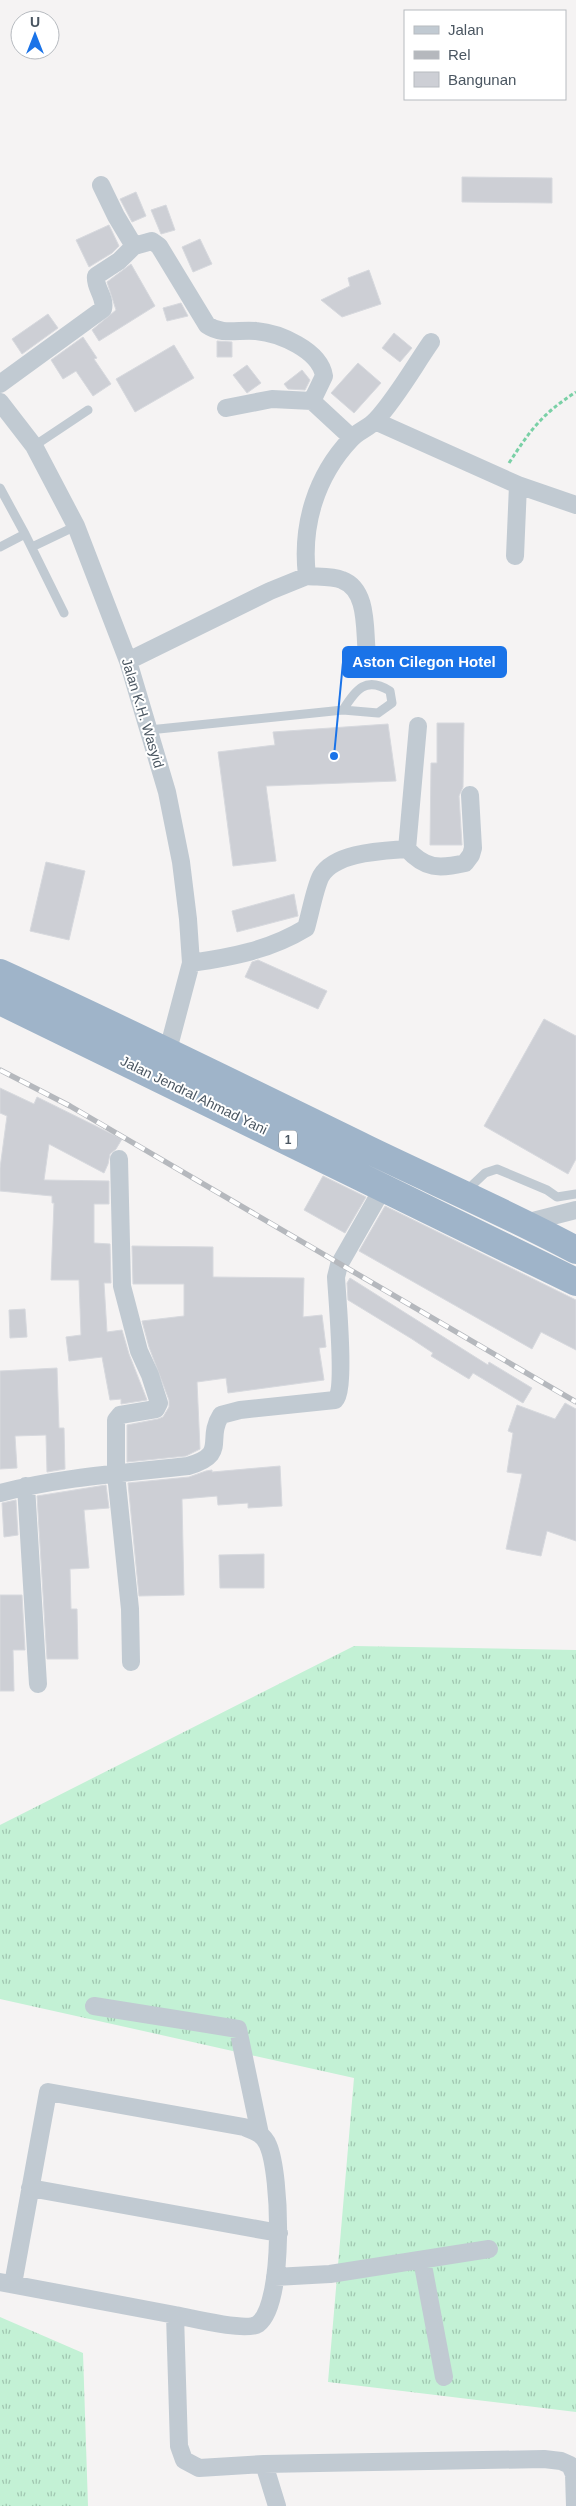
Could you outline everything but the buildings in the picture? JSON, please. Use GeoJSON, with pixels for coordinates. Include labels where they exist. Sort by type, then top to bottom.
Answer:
{"type":"FeatureCollection","features":[{"type":"Feature","properties":{"kind":"highway","name":"Jalan Jendral Ahmad Yani"},"geometry":{"type":"LineString","coordinates":[[0,973],[168,1050],[367,1149],[525,1223],[576,1250]]}},
{"type":"Feature","properties":{"kind":"highway","name":"Jalan Jendral Ahmad Yani"},"geometry":{"type":"LineString","coordinates":[[0,1001],[384,1186],[576,1282]]}},
{"type":"Feature","properties":{"kind":"street"},"geometry":{"type":"LineString","coordinates":[[101,185],[116,216],[134,246]]}},
{"type":"Feature","properties":{"kind":"street"},"geometry":{"type":"LineString","coordinates":[[0,384],[103,309],[104,304],[95,277],[122,259],[128,250],[148,241],[156,242],[202,319],[213,329],[228,332],[257,331],[272,334],[308,352],[319,362],[324,376],[312,401]]}},
{"type":"Feature","properties":{"kind":"street"},"geometry":{"type":"LineString","coordinates":[[307,576],[306,543],[310,511],[326,473],[352,438],[375,421],[431,342]]}},
{"type":"Feature","properties":{"kind":"street"},"geometry":{"type":"LineString","coordinates":[[226,408],[272,399],[312,401],[352,438]]}},
{"type":"Feature","properties":{"kind":"street","name":"Jalan K.H. Wasyid"},"geometry":{"type":"LineString","coordinates":[[0,402],[34,446],[76,526],[128,661],[150,730],[181,862],[191,963],[168,1050]]}},
{"type":"Feature","properties":{"kind":"street"},"geometry":{"type":"LineString","coordinates":[[375,421],[518,485],[576,505]]}},
{"type":"Feature","properties":{"kind":"street"},"geometry":{"type":"LineString","coordinates":[[515,556],[518,485]]}},
{"type":"Feature","properties":{"kind":"street"},"geometry":{"type":"LineString","coordinates":[[128,661],[270,591],[307,576],[342,580],[351,586],[361,599],[367,654]]}},
{"type":"Feature","properties":{"kind":"street"},"geometry":{"type":"LineString","coordinates":[[418,726],[407,849],[419,862],[431,866],[465,863],[471,855],[473,848],[470,795]]}},
{"type":"Feature","properties":{"kind":"street"},"geometry":{"type":"LineString","coordinates":[[191,963],[262,950],[289,939],[306,928],[321,876],[336,864],[354,854],[407,849]]}},
{"type":"Feature","properties":{"kind":"street"},"geometry":{"type":"LineString","coordinates":[[119,1159],[122,1286],[139,1351],[150,1375],[159,1403],[156,1409],[118,1417],[116,1474],[130,1609],[131,1662]]}},
{"type":"Feature","properties":{"kind":"street"},"geometry":{"type":"LineString","coordinates":[[0,1493],[26,1486],[188,1466],[202,1462],[210,1455],[214,1447],[216,1421],[221,1414],[240,1410],[330,1401],[338,1397],[340,1373],[336,1278],[339,1266],[384,1186]]}},
{"type":"Feature","properties":{"kind":"street"},"geometry":{"type":"LineString","coordinates":[[525,1223],[576,1210]]}},
{"type":"Feature","properties":{"kind":"street"},"geometry":{"type":"LineString","coordinates":[[26,1486],[38,1684]]}},
{"type":"Feature","properties":{"kind":"street"},"geometry":{"type":"LineString","coordinates":[[94,2006],[238,2029],[260,2134],[268,2145],[278,2200],[279,2233],[275,2277],[267,2312],[258,2324],[246,2327],[7,2283],[30,2188],[48,2092],[244,2127],[260,2134]]}},
{"type":"Feature","properties":{"kind":"street"},"geometry":{"type":"LineString","coordinates":[[30,2188],[279,2233]]}},
{"type":"Feature","properties":{"kind":"street"},"geometry":{"type":"LineString","coordinates":[[275,2277],[330,2274],[489,2249]]}},
{"type":"Feature","properties":{"kind":"street"},"geometry":{"type":"LineString","coordinates":[[422,2260],[444,2377]]}},
{"type":"Feature","properties":{"kind":"street"},"geometry":{"type":"LineString","coordinates":[[175,2315],[179,2446],[184,2460],[199,2468],[264,2464],[544,2459],[561,2461],[570,2466],[574,2474],[575,2506]]}},
{"type":"Feature","properties":{"kind":"street"},"geometry":{"type":"LineString","coordinates":[[264,2464],[277,2506]]}},
{"type":"Feature","properties":{"kind":"lane"},"geometry":{"type":"LineString","coordinates":[[34,446],[88,410]]}},
{"type":"Feature","properties":{"kind":"lane"},"geometry":{"type":"LineString","coordinates":[[0,488],[26,534],[64,613]]}},
{"type":"Feature","properties":{"kind":"lane"},"geometry":{"type":"LineString","coordinates":[[32,547],[76,526]]}},
{"type":"Feature","properties":{"kind":"lane"},"geometry":{"type":"LineString","coordinates":[[0,547],[26,534]]}},
{"type":"Feature","properties":{"kind":"lane"},"geometry":{"type":"LineString","coordinates":[[150,730],[343,710],[378,714],[392,703],[390,691],[380,685],[369,684],[354,691],[343,710]]}},
{"type":"Feature","properties":{"kind":"lane"},"geometry":{"type":"LineString","coordinates":[[463,1194],[485,1173],[497,1169],[547,1190],[557,1197],[576,1194]]}},
{"type":"Feature","properties":{"kind":"path"},"geometry":{"type":"LineString","coordinates":[[500,476],[533,425],[551,408],[576,392]]}},
{"type":"Feature","properties":{"kind":"green space"},"geometry":{"type":"Polygon","coordinates":[[[354,1646],[576,1650],[576,2412],[328,2382],[354,2078],[0,1999],[0,1825],[354,1646]]]}},
{"type":"Feature","properties":{"kind":"green space"},"geometry":{"type":"Polygon","coordinates":[[[0,2317],[83,2353],[88,2506],[0,2506],[0,2317]]]}},
{"type":"Feature","properties":{"kind":"railway"},"geometry":{"type":"LineString","coordinates":[[0,1070],[70,1106],[576,1402]]}},
{"type":"Feature","properties":{"kind":"place","name":"Aston Cilegon Hotel"},"geometry":{"type":"Point","coordinates":[334,756]}}]}
